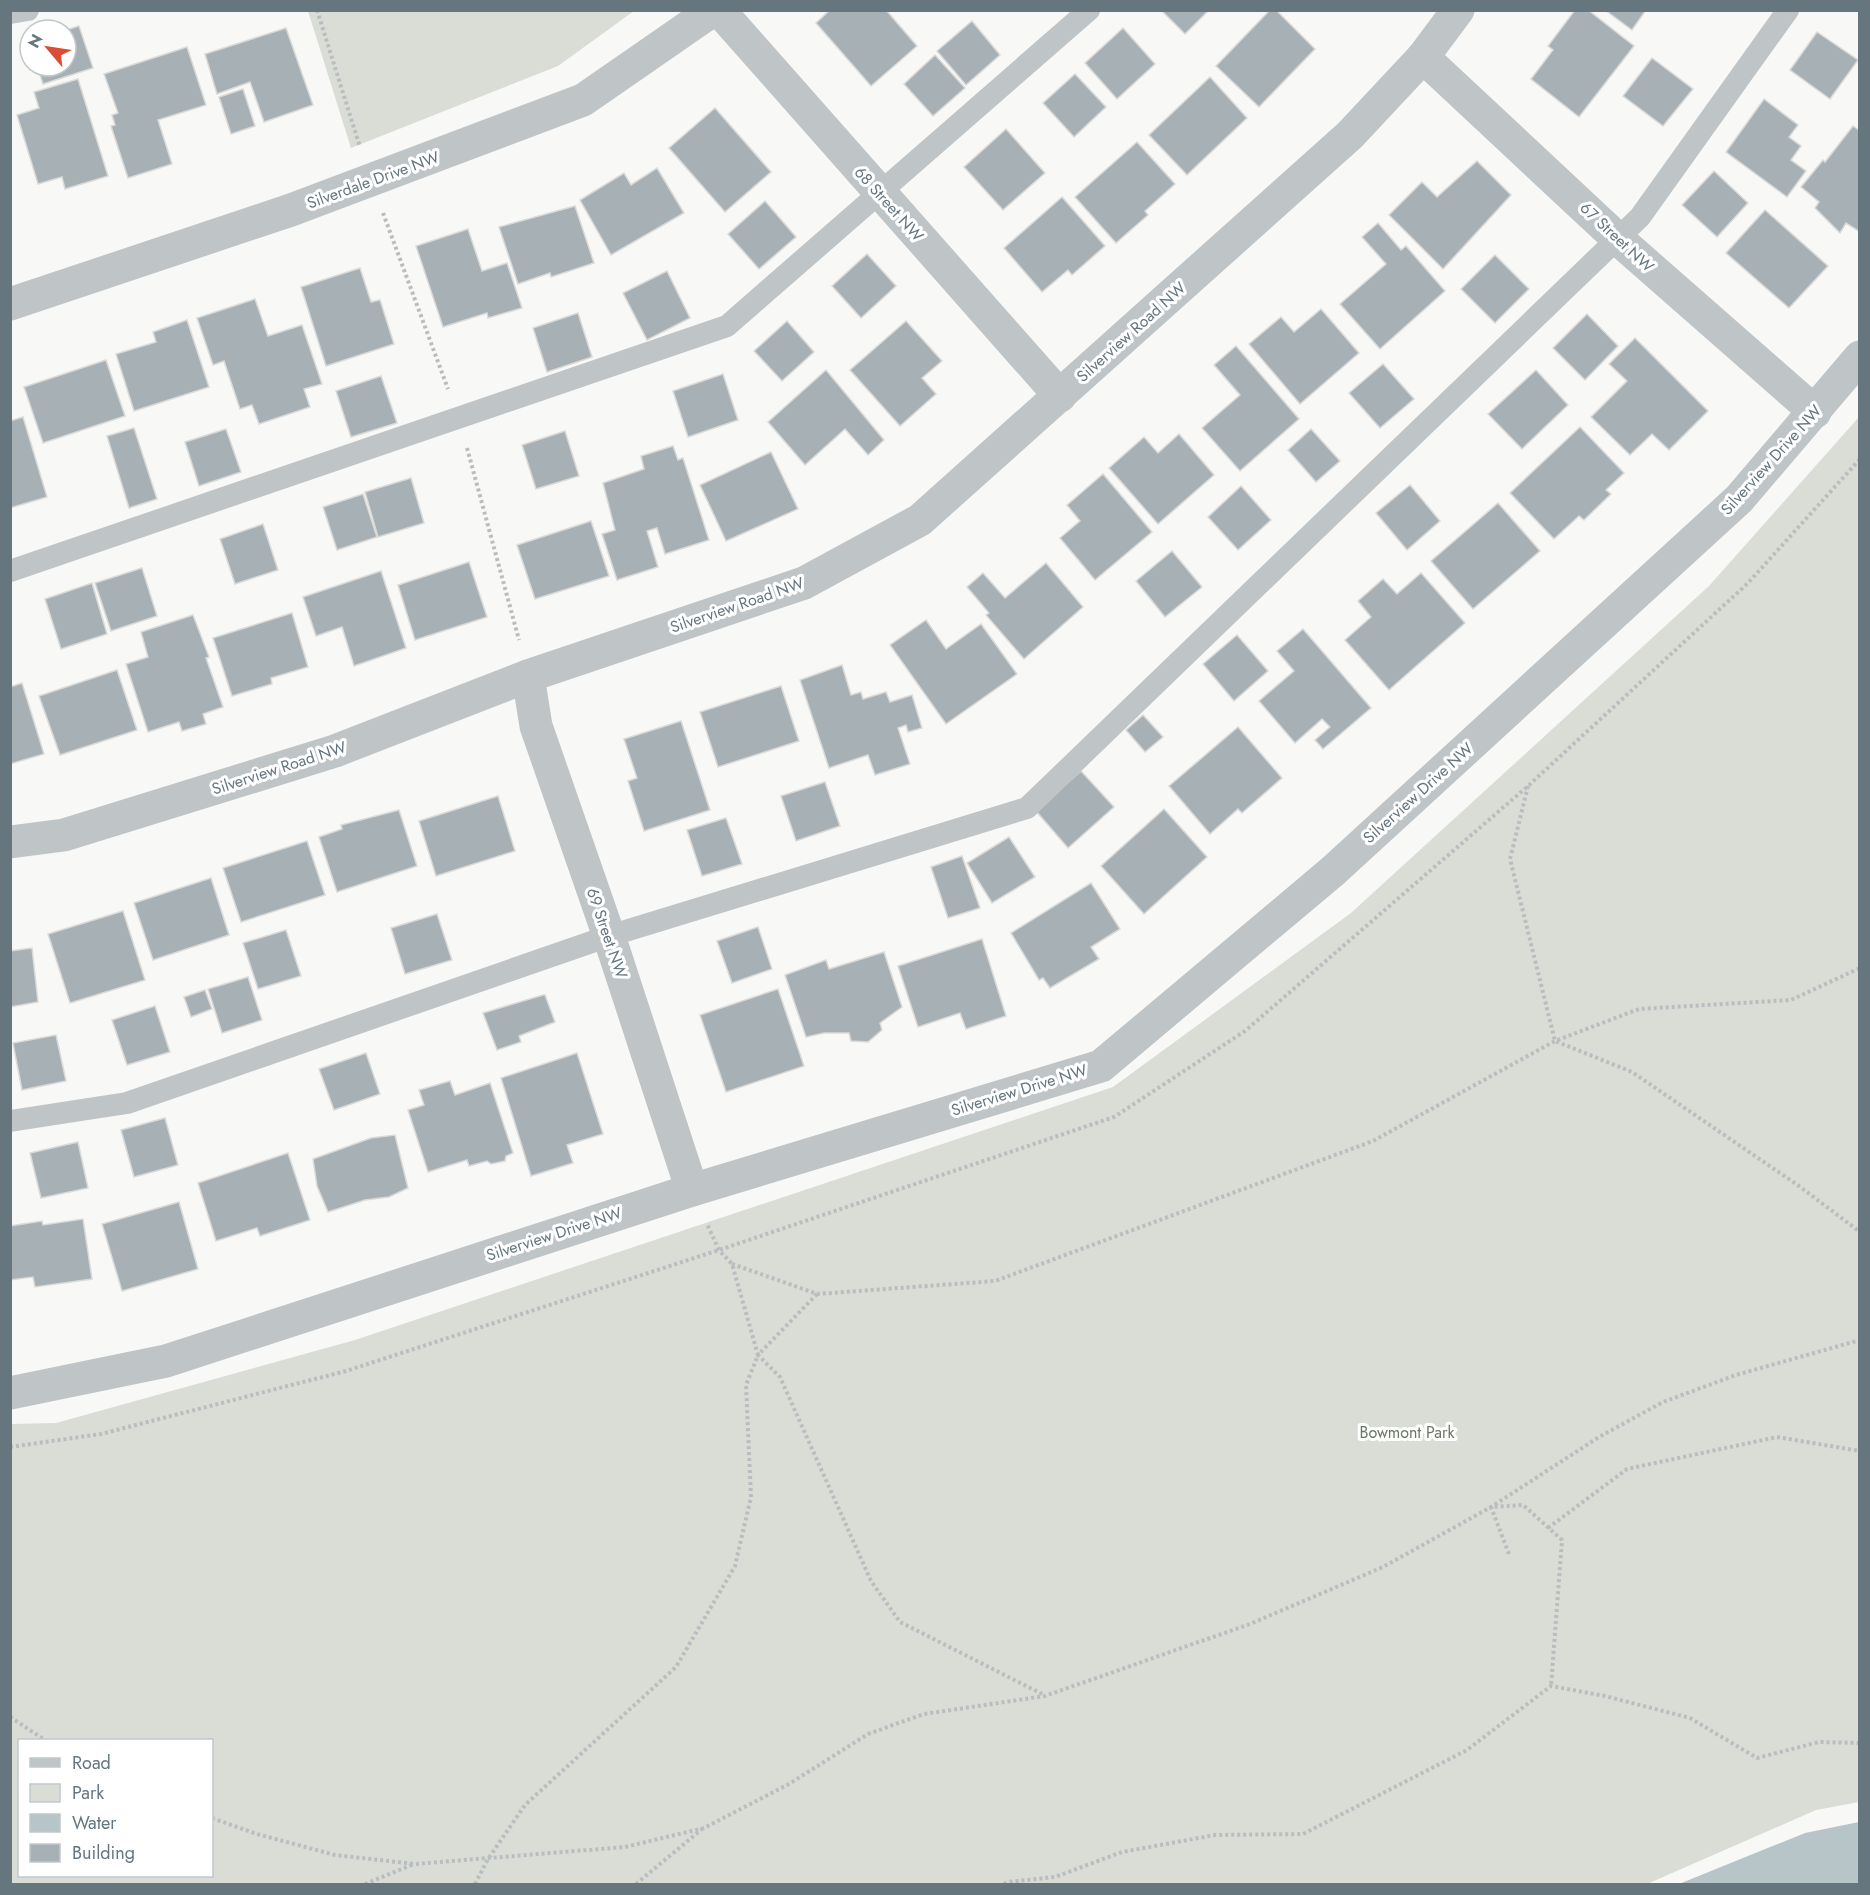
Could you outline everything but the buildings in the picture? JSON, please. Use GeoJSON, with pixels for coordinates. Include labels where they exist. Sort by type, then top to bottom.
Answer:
{"type":"FeatureCollection","features":[{"type":"Feature","properties":{"kind":"street","name":"Silverdale Drive NW"},"geometry":{"type":"LineString","coordinates":[[10,303],[371,181],[583,100],[713,10]]}},
{"type":"Feature","properties":{"kind":"street","name":"68 Street NW"},"geometry":{"type":"LineString","coordinates":[[719,10],[1060,396]]}},
{"type":"Feature","properties":{"kind":"street","name":"Silverview Road NW"},"geometry":{"type":"LineString","coordinates":[[10,842],[64,835],[335,752],[528,676],[804,583],[920,520],[1350,135],[1423,57],[1458,10]]}},
{"type":"Feature","properties":{"kind":"street","name":"67 Street NW"},"geometry":{"type":"LineString","coordinates":[[1423,57],[1619,240],[1815,412]]}},
{"type":"Feature","properties":{"kind":"street","name":"Silverview Drive NW"},"geometry":{"type":"LineString","coordinates":[[10,1393],[166,1361],[692,1190],[1101,1066],[1333,871],[1739,499],[1860,357]]}},
{"type":"Feature","properties":{"kind":"street","name":"69 Street NW"},"geometry":{"type":"LineString","coordinates":[[528,676],[536,726],[609,936],[692,1190]]}},
{"type":"Feature","properties":{"kind":"lane"},"geometry":{"type":"LineString","coordinates":[[10,13],[28,10]]}},
{"type":"Feature","properties":{"kind":"lane"},"geometry":{"type":"LineString","coordinates":[[10,572],[727,326],[1089,10]]}},
{"type":"Feature","properties":{"kind":"lane"},"geometry":{"type":"LineString","coordinates":[[10,1121],[127,1103],[609,936],[1028,808],[1640,218],[1788,10]]}},
{"type":"Feature","properties":{"kind":"path"},"geometry":{"type":"LineString","coordinates":[[317,10],[371,181]]}},
{"type":"Feature","properties":{"kind":"path"},"geometry":{"type":"LineString","coordinates":[[1528,786],[1510,859],[1555,1041]]}},
{"type":"Feature","properties":{"kind":"path"},"geometry":{"type":"LineString","coordinates":[[732,1264],[817,1294],[995,1281],[1373,1141],[1555,1041],[1639,1009],[1791,1000],[1860,968]]}},
{"type":"Feature","properties":{"kind":"path"},"geometry":{"type":"LineString","coordinates":[[1555,1041],[1632,1072],[1799,1186],[1860,1232]]}},
{"type":"Feature","properties":{"kind":"path"},"geometry":{"type":"LineString","coordinates":[[692,1190],[719,1250],[732,1264],[758,1355],[780,1377],[871,1581],[900,1622],[1046,1696]]}},
{"type":"Feature","properties":{"kind":"path"},"geometry":{"type":"LineString","coordinates":[[10,1447],[101,1434],[346,1371],[719,1250]]}},
{"type":"Feature","properties":{"kind":"path"},"geometry":{"type":"LineString","coordinates":[[475,1884],[488,1859],[525,1804],[676,1667],[735,1566],[752,1497],[746,1385],[758,1355],[817,1294]]}},
{"type":"Feature","properties":{"kind":"path"},"geometry":{"type":"LineString","coordinates":[[636,1884],[704,1828],[789,1784],[868,1734],[924,1714],[1046,1696],[1270,1615],[1383,1567],[1491,1507],[1599,1437],[1663,1402],[1736,1375],[1860,1340]]}},
{"type":"Feature","properties":{"kind":"path"},"geometry":{"type":"LineString","coordinates":[[1548,1528],[1627,1469],[1777,1437],[1860,1451]]}},
{"type":"Feature","properties":{"kind":"path"},"geometry":{"type":"LineString","coordinates":[[1491,1507],[1523,1505],[1562,1540],[1551,1686]]}},
{"type":"Feature","properties":{"kind":"path"},"geometry":{"type":"LineString","coordinates":[[1491,1507],[1509,1554]]}},
{"type":"Feature","properties":{"kind":"path"},"geometry":{"type":"LineString","coordinates":[[1004,1884],[1056,1877],[1122,1852],[1215,1835],[1303,1834],[1467,1750],[1551,1686],[1605,1696],[1690,1718],[1757,1758],[1819,1742],[1860,1743]]}},
{"type":"Feature","properties":{"kind":"path"},"geometry":{"type":"LineString","coordinates":[[10,1717],[43,1739]]}},
{"type":"Feature","properties":{"kind":"path"},"geometry":{"type":"LineString","coordinates":[[213,1818],[257,1834],[335,1854],[415,1864],[625,1847],[704,1828]]}},
{"type":"Feature","properties":{"kind":"path"},"geometry":{"type":"LineString","coordinates":[[365,1884],[415,1864]]}},
{"type":"Feature","properties":{"kind":"green space"},"geometry":{"type":"Polygon","coordinates":[[[308,10],[634,11],[558,66],[351,148],[308,10]]]}},
{"type":"Feature","properties":{"kind":"green space","name":"Bowmont Park"},"geometry":{"type":"Polygon","coordinates":[[[1859,417],[1859,1802],[1816,1810],[1647,1884],[11,1884],[11,1424],[56,1423],[355,1340],[1113,1087],[1351,913],[1709,586],[1859,417]]]}},
{"type":"Feature","properties":{"kind":"water"},"geometry":{"type":"Polygon","coordinates":[[[1859,1822],[1859,1884],[1679,1884],[1805,1833],[1859,1822]]]}}]}
